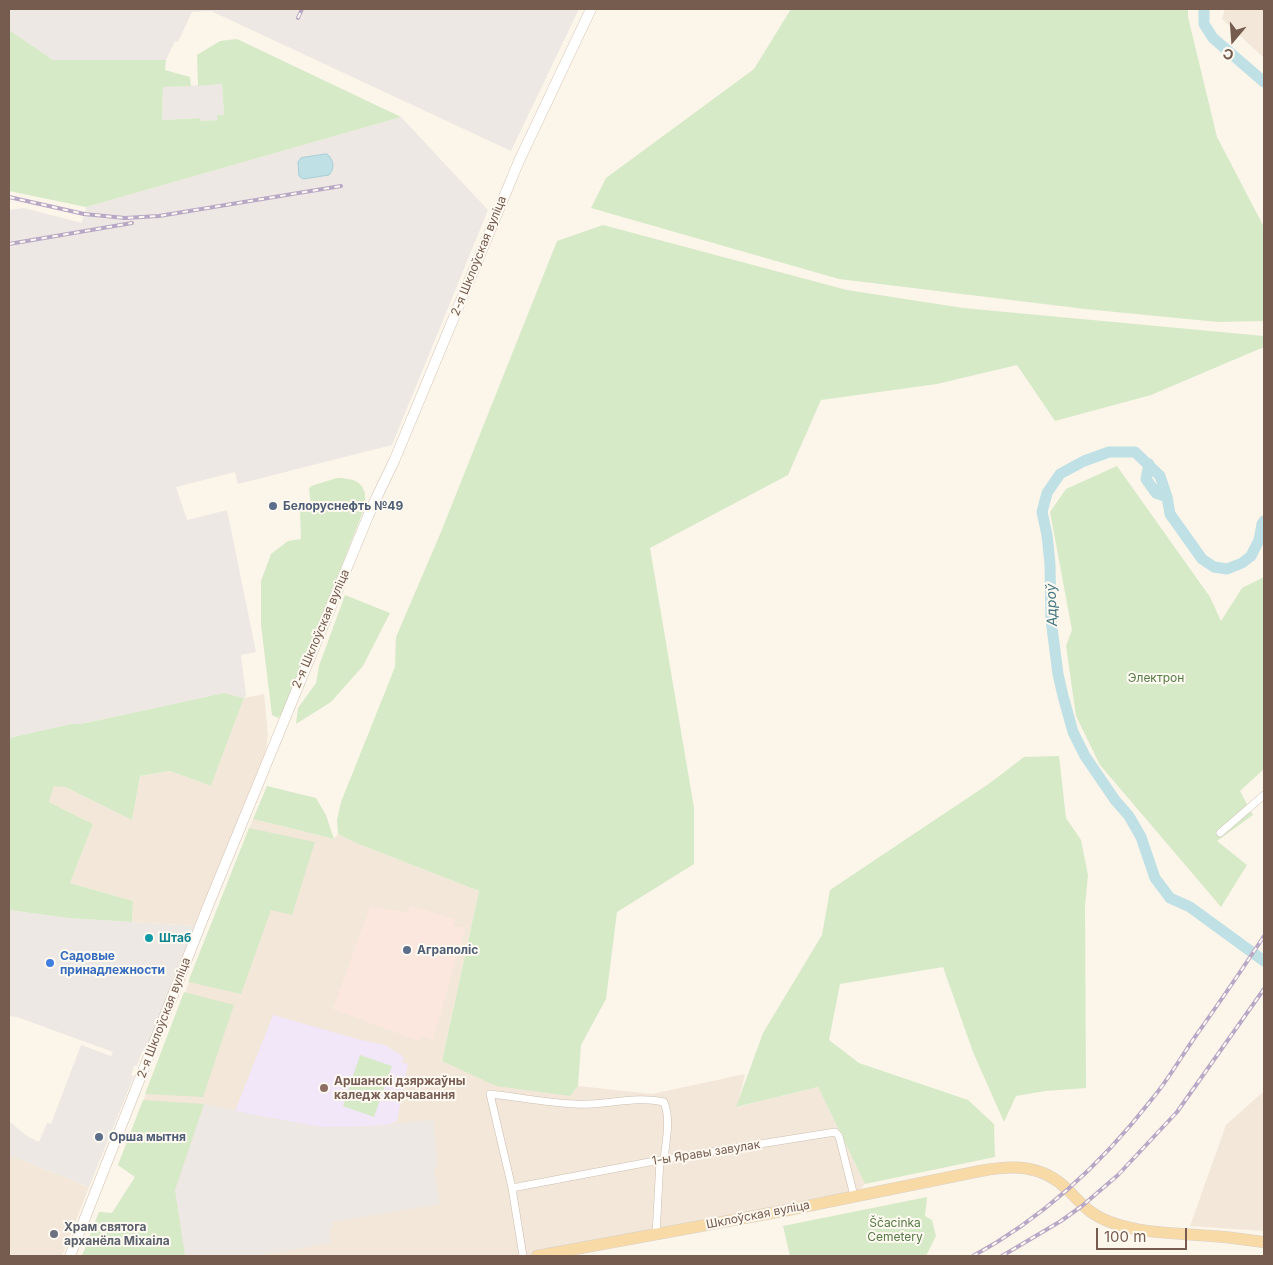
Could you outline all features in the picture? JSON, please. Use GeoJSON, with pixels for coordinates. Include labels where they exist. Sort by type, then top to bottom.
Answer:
{"type":"FeatureCollection","features":[{"type":"Feature","properties":{"kind":"main road","name":"Шклоўская вуліца"},"geometry":{"type":"LineString","coordinates":[[537,1256],[656,1235],[1000,1167],[1017,1166],[1048,1174],[1068,1190],[1088,1212],[1114,1224],[1136,1229],[1264,1242]]}},
{"type":"Feature","properties":{"kind":"street","name":"2-я Шклоўская вуліца"},"geometry":{"type":"LineString","coordinates":[[70,1256],[198,932],[367,518],[395,460],[519,160],[591,9]]}},
{"type":"Feature","properties":{"kind":"street"},"geometry":{"type":"LineString","coordinates":[[1220,833],[1264,795]]}},
{"type":"Feature","properties":{"kind":"street"},"geometry":{"type":"LineString","coordinates":[[523,1256],[512,1188],[490,1094],[576,1104],[638,1099],[654,1099],[664,1102],[668,1123],[662,1160],[656,1235]]}},
{"type":"Feature","properties":{"kind":"street","name":"1-ы Яравы завулак"},"geometry":{"type":"LineString","coordinates":[[512,1188],[662,1160],[835,1132],[839,1136],[854,1196]]}},
{"type":"Feature","properties":{"kind":"shaded area"},"geometry":{"type":"Polygon","coordinates":[[[11,9],[579,9],[511,151],[211,11],[192,12],[178,42],[175,41],[166,60],[53,60],[9,30],[9,11],[11,9]]]}},
{"type":"Feature","properties":{"kind":"shaded area"},"geometry":{"type":"Polygon","coordinates":[[[1225,9],[1264,9],[1264,58],[1222,19],[1225,9]]]}},
{"type":"Feature","properties":{"kind":"shaded area"},"geometry":{"type":"Polygon","coordinates":[[[222,84],[224,115],[217,120],[200,121],[199,118],[162,120],[163,87],[222,84]]]}},
{"type":"Feature","properties":{"kind":"shaded area"},"geometry":{"type":"Polygon","coordinates":[[[401,117],[488,210],[392,445],[238,484],[235,472],[176,487],[187,520],[227,510],[256,652],[241,655],[246,695],[244,698],[224,693],[9,738],[9,210],[24,208],[82,223],[86,207],[401,117]]]}},
{"type":"Feature","properties":{"kind":"shaded area"},"geometry":{"type":"Polygon","coordinates":[[[264,694],[268,736],[265,753],[194,926],[132,922],[133,901],[70,883],[93,824],[49,802],[54,785],[65,787],[132,820],[140,776],[170,771],[211,786],[244,698],[264,694]]]}},
{"type":"Feature","properties":{"kind":"shaded area"},"geometry":{"type":"Polygon","coordinates":[[[253,819],[334,839],[338,834],[356,843],[479,891],[442,1061],[570,1096],[578,1086],[652,1094],[745,1074],[737,1107],[818,1087],[865,1184],[854,1196],[537,1256],[82,1256],[99,1212],[112,1213],[135,1177],[118,1165],[253,819]]]}},
{"type":"Feature","properties":{"kind":"shaded area"},"geometry":{"type":"Polygon","coordinates":[[[410,906],[455,919],[453,926],[465,928],[433,1040],[422,1036],[419,1041],[333,1009],[370,907],[408,913],[410,906]]]}},
{"type":"Feature","properties":{"kind":"shaded area"},"geometry":{"type":"Polygon","coordinates":[[[9,910],[68,918],[194,926],[149,1042],[142,1052],[137,1066],[134,1066],[131,1075],[134,1076],[89,1187],[9,1155],[9,1121],[27,1136],[39,1142],[47,1123],[51,1124],[81,1045],[111,1056],[113,1052],[17,1017],[9,1016],[9,910]]]}},
{"type":"Feature","properties":{"kind":"shaded area","name":"Аршанскі дзяржаўны каледж харчавання"},"geometry":{"type":"Polygon","coordinates":[[[273,1015],[385,1045],[404,1057],[402,1062],[408,1064],[397,1121],[390,1124],[371,1126],[321,1127],[235,1111],[273,1015]]]}},
{"type":"Feature","properties":{"kind":"shaded area"},"geometry":{"type":"Polygon","coordinates":[[[1264,1091],[1264,1231],[1190,1226],[1226,1125],[1264,1091]]]}},
{"type":"Feature","properties":{"kind":"shaded area"},"geometry":{"type":"Polygon","coordinates":[[[204,1104],[321,1127],[371,1126],[433,1120],[437,1158],[437,1165],[434,1170],[440,1204],[332,1222],[333,1228],[330,1229],[329,1235],[330,1243],[256,1256],[185,1256],[175,1190],[204,1104]]]}},
{"type":"Feature","properties":{"kind":"shaded area"},"geometry":{"type":"Polygon","coordinates":[[[9,1155],[89,1187],[62,1256],[9,1256],[9,1155]]]}},
{"type":"Feature","properties":{"kind":"green space"},"geometry":{"type":"Polygon","coordinates":[[[791,9],[1188,9],[1188,17],[1217,137],[1264,227],[1264,321],[1218,322],[1085,309],[839,279],[591,208],[606,178],[754,69],[791,9]]]}},
{"type":"Feature","properties":{"kind":"green space"},"geometry":{"type":"Polygon","coordinates":[[[9,30],[53,60],[166,60],[165,70],[190,77],[191,86],[163,87],[162,120],[200,118],[200,121],[217,120],[217,115],[224,115],[222,84],[198,86],[197,55],[220,41],[237,39],[401,117],[86,207],[9,191],[9,30]]]}},
{"type":"Feature","properties":{"kind":"green space"},"geometry":{"type":"Polygon","coordinates":[[[603,225],[847,290],[963,308],[1264,336],[1264,347],[1151,395],[1055,421],[1017,365],[937,384],[821,400],[788,475],[650,548],[694,808],[694,864],[617,912],[606,999],[581,1045],[578,1086],[570,1096],[496,1086],[442,1061],[479,891],[356,843],[338,834],[337,820],[341,802],[395,667],[396,637],[441,532],[557,241],[603,225]]]}},
{"type":"Feature","properties":{"kind":"green space","name":"Электрон"},"geometry":{"type":"Polygon","coordinates":[[[1117,466],[1210,597],[1221,621],[1242,588],[1264,577],[1264,769],[1240,791],[1253,815],[1217,841],[1247,865],[1221,907],[1100,765],[1076,716],[1066,646],[1072,630],[1050,512],[1066,489],[1117,466]]]}},
{"type":"Feature","properties":{"kind":"green space"},"geometry":{"type":"Polygon","coordinates":[[[337,478],[345,478],[361,485],[365,494],[364,509],[285,710],[278,718],[272,715],[261,625],[261,581],[271,554],[288,541],[301,539],[300,510],[311,506],[309,489],[311,486],[337,478]]]}},
{"type":"Feature","properties":{"kind":"green space"},"geometry":{"type":"Polygon","coordinates":[[[345,595],[390,613],[363,666],[331,702],[296,724],[298,708],[316,683],[319,666],[345,595]]]}},
{"type":"Feature","properties":{"kind":"green space"},"geometry":{"type":"Polygon","coordinates":[[[224,693],[244,698],[211,786],[170,771],[140,776],[132,820],[65,787],[54,786],[49,802],[93,824],[70,883],[133,901],[132,922],[68,918],[9,910],[9,738],[224,693]]]}},
{"type":"Feature","properties":{"kind":"green space"},"geometry":{"type":"Polygon","coordinates":[[[1059,756],[1066,818],[1081,840],[1088,875],[1085,905],[1086,1088],[1045,1091],[1016,1096],[1004,1122],[973,1052],[943,967],[840,984],[829,1040],[859,1063],[968,1100],[994,1124],[995,1157],[865,1184],[818,1087],[736,1107],[763,1033],[822,935],[830,890],[990,783],[1024,757],[1059,756]]]}},
{"type":"Feature","properties":{"kind":"green space"},"geometry":{"type":"Polygon","coordinates":[[[267,786],[316,798],[326,815],[334,839],[253,819],[267,786]]]}},
{"type":"Feature","properties":{"kind":"green space"},"geometry":{"type":"Polygon","coordinates":[[[249,828],[315,842],[292,915],[271,910],[241,994],[188,982],[249,828]]]}},
{"type":"Feature","properties":{"kind":"green space"},"geometry":{"type":"Polygon","coordinates":[[[184,992],[234,1005],[203,1097],[145,1094],[184,992]]]}},
{"type":"Feature","properties":{"kind":"green space"},"geometry":{"type":"Polygon","coordinates":[[[360,1055],[392,1066],[374,1117],[343,1106],[360,1055]]]}},
{"type":"Feature","properties":{"kind":"green space"},"geometry":{"type":"Polygon","coordinates":[[[143,1100],[204,1104],[175,1190],[185,1256],[82,1256],[99,1212],[112,1213],[135,1177],[118,1165],[143,1100]]]}},
{"type":"Feature","properties":{"kind":"green space","name":"Ščacinka Cemetery"},"geometry":{"type":"Polygon","coordinates":[[[927,1197],[925,1216],[932,1220],[936,1236],[926,1256],[790,1256],[783,1226],[927,1197]]]}},
{"type":"Feature","properties":{"kind":"water"},"geometry":{"type":"Polygon","coordinates":[[[327,154],[333,164],[329,175],[303,179],[299,176],[298,162],[301,158],[327,154]]]}},
{"type":"Feature","properties":{"kind":"waterway","name":"Адроў"},"geometry":{"type":"LineString","coordinates":[[1204,9],[1204,24],[1213,38],[1264,82]]}},
{"type":"Feature","properties":{"kind":"waterway","name":"Адроў"},"geometry":{"type":"LineString","coordinates":[[1264,521],[1259,540],[1251,556],[1242,563],[1227,569],[1214,567],[1202,559],[1170,514],[1160,476],[1135,452],[1109,452],[1084,461],[1060,474],[1047,493],[1042,512],[1050,564],[1051,620],[1058,674],[1073,732],[1085,756],[1115,800],[1129,816],[1141,837],[1155,878],[1170,898],[1190,907],[1264,961]]}},
{"type":"Feature","properties":{"kind":"waterway"},"geometry":{"type":"LineString","coordinates":[[1149,464],[1146,479],[1156,493],[1167,497]]}},
{"type":"Feature","properties":{"kind":"railway"},"geometry":{"type":"LineString","coordinates":[[298,18],[302,9]]}},
{"type":"Feature","properties":{"kind":"railway"},"geometry":{"type":"LineString","coordinates":[[9,197],[84,214],[125,218],[159,216],[341,186]]}},
{"type":"Feature","properties":{"kind":"railway"},"geometry":{"type":"LineString","coordinates":[[9,244],[132,223]]}},
{"type":"Feature","properties":{"kind":"railway"},"geometry":{"type":"LineString","coordinates":[[973,1256],[999,1241],[1047,1206],[1070,1187],[1113,1145],[1164,1084],[1264,936]]}},
{"type":"Feature","properties":{"kind":"railway"},"geometry":{"type":"LineString","coordinates":[[1002,1256],[1061,1221],[1082,1206],[1118,1175],[1177,1112],[1264,989]]}},
{"type":"Feature","properties":{"kind":"place","name":"Белоруснефть №49"},"geometry":{"type":"Point","coordinates":[273,506]}},
{"type":"Feature","properties":{"kind":"place","name":"Штаб"},"geometry":{"type":"Point","coordinates":[149,938]}},
{"type":"Feature","properties":{"kind":"place","name":"Аграполіс"},"geometry":{"type":"Point","coordinates":[407,950]}},
{"type":"Feature","properties":{"kind":"place","name":"Садовые принадлежности"},"geometry":{"type":"Point","coordinates":[50,963]}},
{"type":"Feature","properties":{"kind":"place","name":"Аршанскі дзяржаўны каледж харчавання"},"geometry":{"type":"Point","coordinates":[324,1088]}},
{"type":"Feature","properties":{"kind":"place","name":"Орша мытня"},"geometry":{"type":"Point","coordinates":[99,1137]}},
{"type":"Feature","properties":{"kind":"place","name":"Храм святога арханёла Міхаіла"},"geometry":{"type":"Point","coordinates":[54,1234]}}]}
